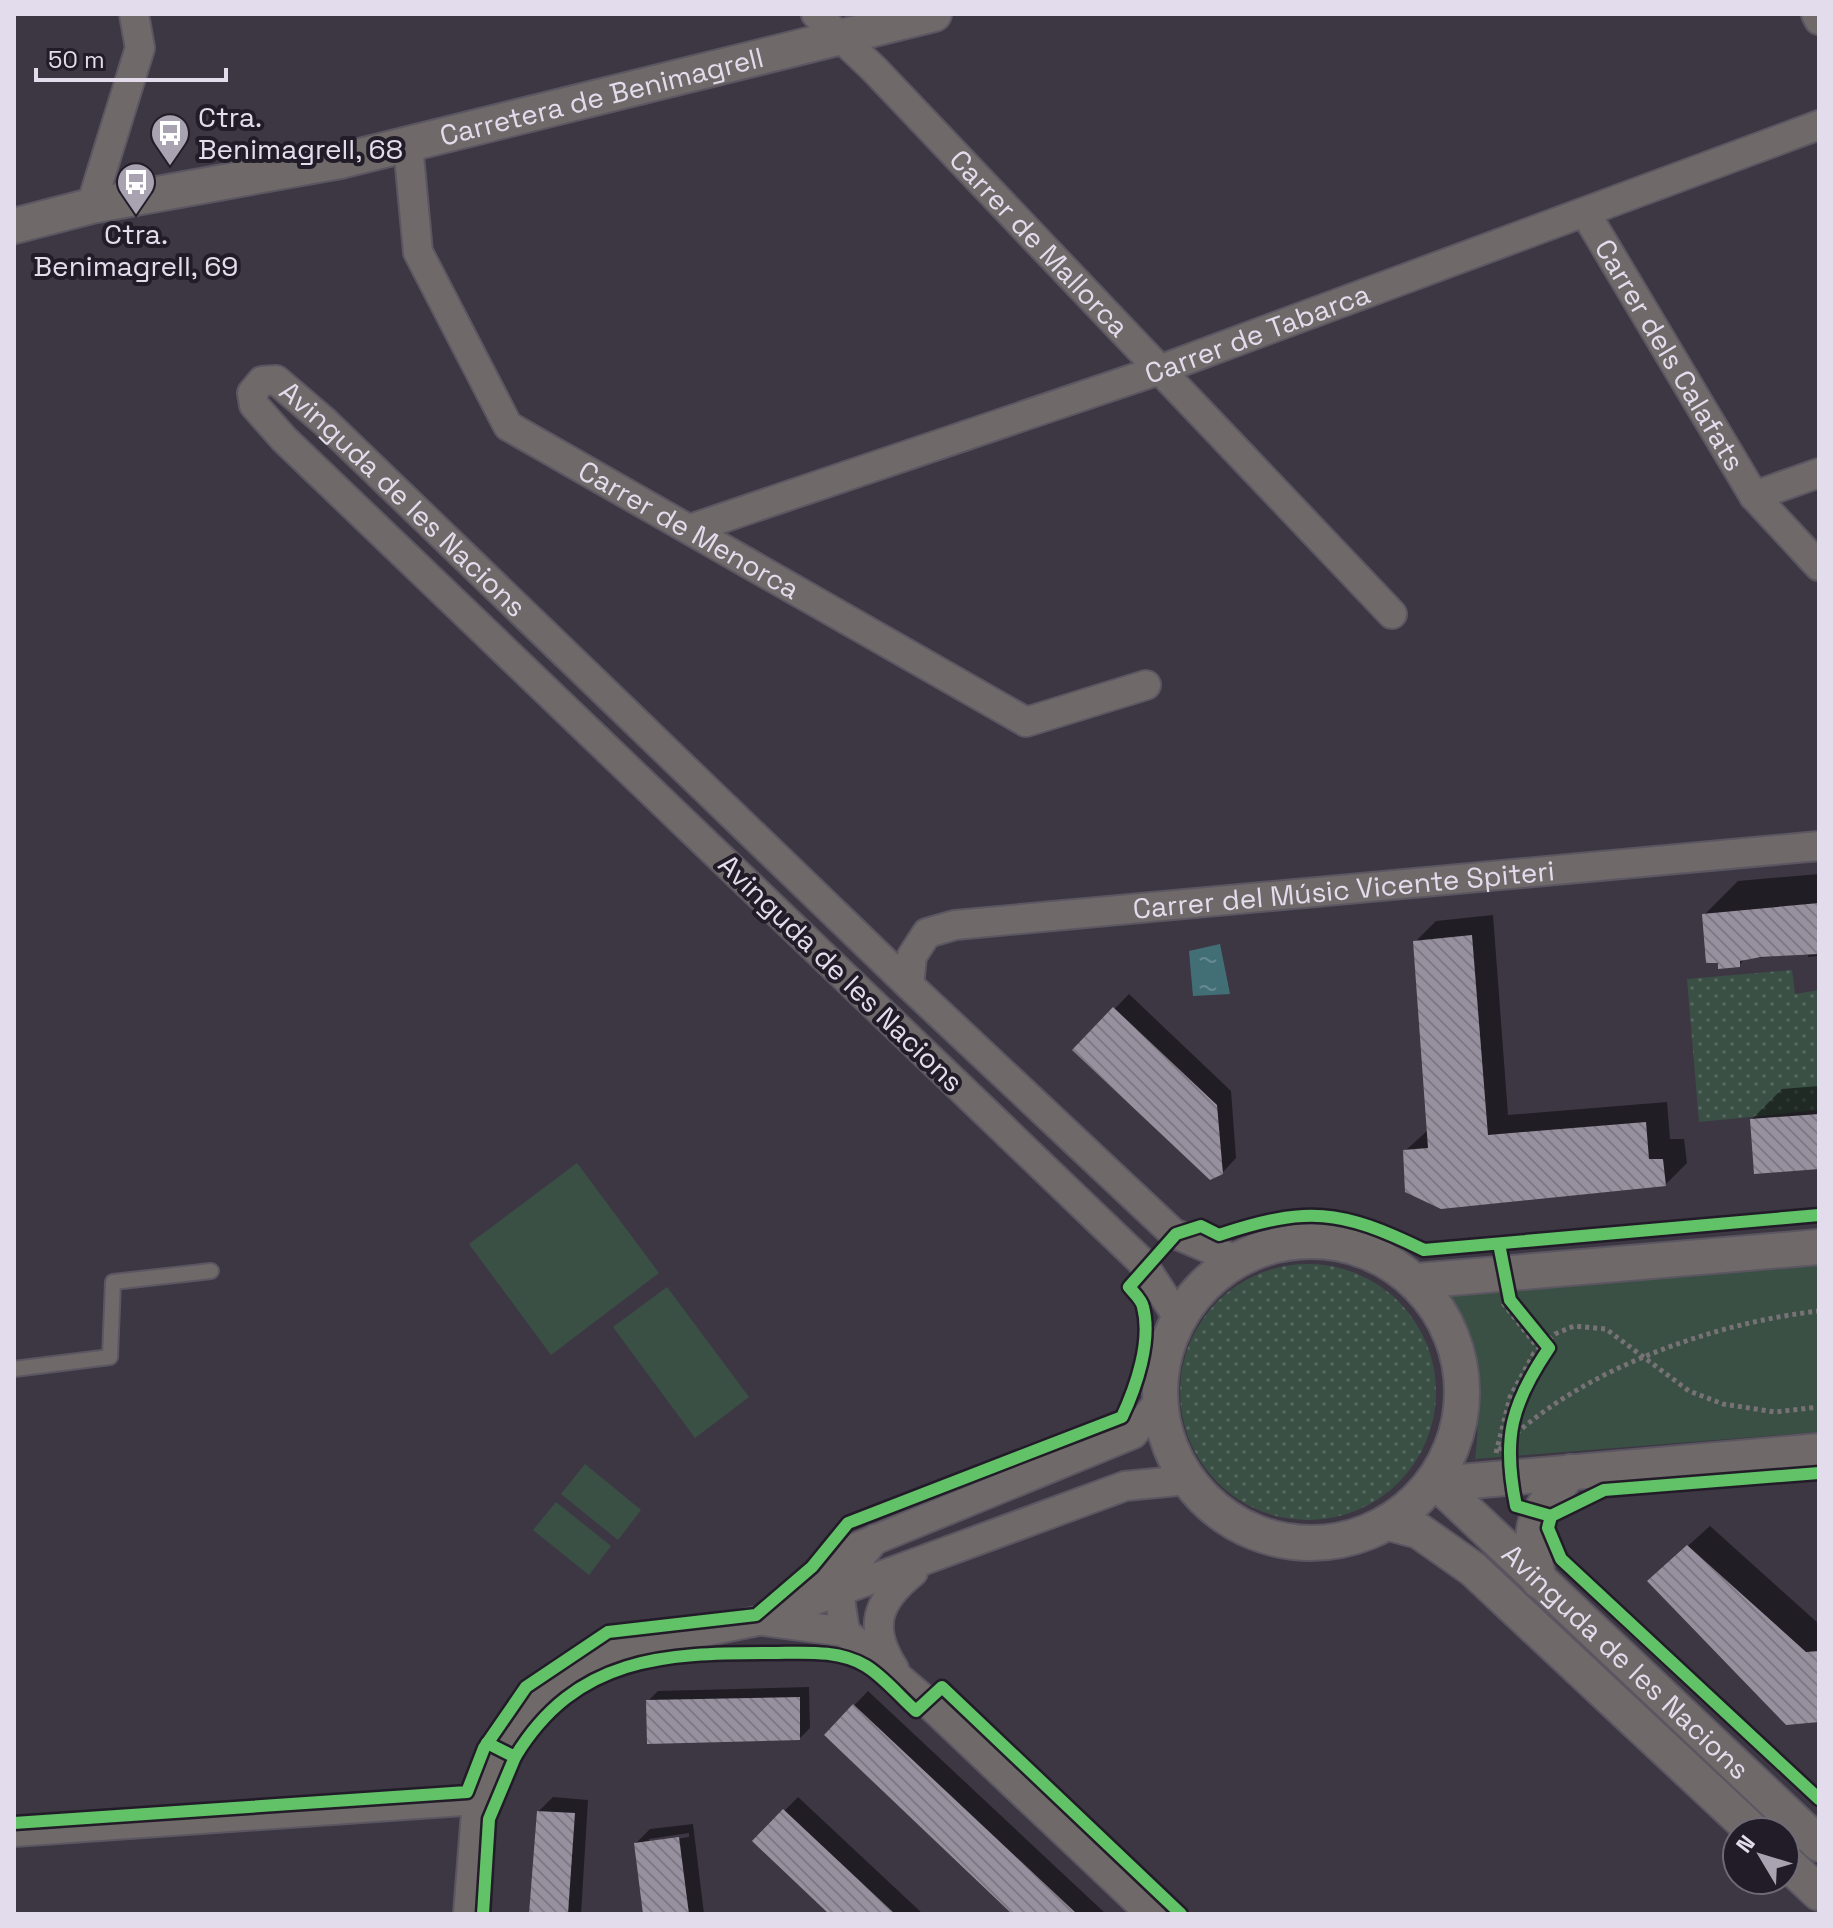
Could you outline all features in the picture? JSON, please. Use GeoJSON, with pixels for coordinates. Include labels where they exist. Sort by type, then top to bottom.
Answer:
{"type":"FeatureCollection","features":[{"type":"Feature","properties":{"kind":"street"},"geometry":{"type":"LineString","coordinates":[[91,206],[140,48],[134,14]]}},
{"type":"Feature","properties":{"kind":"street","name":"Carrer de Mallorca"},"geometry":{"type":"LineString","coordinates":[[816,14],[1392,614]]}},
{"type":"Feature","properties":{"kind":"street","name":"Carretera de Benimagrell"},"geometry":{"type":"LineString","coordinates":[[14,226],[91,206],[408,145],[934,14]]}},
{"type":"Feature","properties":{"kind":"street"},"geometry":{"type":"LineString","coordinates":[[1816,14],[1819,20]]}},
{"type":"Feature","properties":{"kind":"street","name":"Carrer de Tabarca"},"geometry":{"type":"LineString","coordinates":[[690,529],[1159,370],[1819,125]]}},
{"type":"Feature","properties":{"kind":"street","name":"Carrer de Menorca"},"geometry":{"type":"LineString","coordinates":[[408,145],[418,252],[508,426],[1026,722],[1146,685]]}},
{"type":"Feature","properties":{"kind":"street","name":"Carrer dels Calafats"},"geometry":{"type":"LineString","coordinates":[[1586,214],[1754,496],[1819,566]]}},
{"type":"Feature","properties":{"kind":"street","name":"Avinguda de les Nacions"},"geometry":{"type":"LineString","coordinates":[[1179,1319],[1141,1261],[284,439],[254,405],[252,393],[262,381],[276,380],[325,422],[909,985],[1173,1233],[1236,1260]]}},
{"type":"Feature","properties":{"kind":"street"},"geometry":{"type":"LineString","coordinates":[[1754,496],[1819,473]]}},
{"type":"Feature","properties":{"kind":"street","name":"Carrer del Músic Vicente Spiteri"},"geometry":{"type":"LineString","coordinates":[[909,985],[912,956],[927,933],[955,925],[1819,846]]}},
{"type":"Feature","properties":{"kind":"street"},"geometry":{"type":"LineString","coordinates":[[1301,1240],[1354,1246],[1387,1260],[1416,1281],[1443,1315],[1460,1359],[1462,1412],[1436,1478],[1415,1503],[1389,1523],[1365,1535],[1319,1544],[1262,1536],[1221,1515],[1187,1480],[1165,1432],[1160,1400],[1166,1349],[1179,1319],[1199,1290],[1236,1260],[1260,1249],[1301,1240]]}},
{"type":"Feature","properties":{"kind":"street"},"geometry":{"type":"LineString","coordinates":[[1416,1281],[1502,1286],[1819,1247]]}},
{"type":"Feature","properties":{"kind":"street"},"geometry":{"type":"LineString","coordinates":[[758,1621],[798,1598],[866,1543],[1133,1434],[1160,1400]]}},
{"type":"Feature","properties":{"kind":"street"},"geometry":{"type":"LineString","coordinates":[[1436,1478],[1460,1482],[1501,1470],[1570,1472],[1819,1451]]}},
{"type":"Feature","properties":{"kind":"street"},"geometry":{"type":"LineString","coordinates":[[1539,1581],[1530,1543],[1534,1522],[1570,1472]]}},
{"type":"Feature","properties":{"kind":"street","name":"Avinguda de les Nacions"},"geometry":{"type":"LineString","coordinates":[[1436,1478],[1539,1581],[1819,1844]]}},
{"type":"Feature","properties":{"kind":"street"},"geometry":{"type":"LineString","coordinates":[[468,1914],[477,1800],[498,1748],[532,1701],[598,1653],[758,1621],[1125,1486],[1187,1480]]}},
{"type":"Feature","properties":{"kind":"street","name":"Avinguda de les Nacions"},"geometry":{"type":"LineString","coordinates":[[1389,1523],[1419,1531],[1473,1569],[1737,1816]]}},
{"type":"Feature","properties":{"kind":"street"},"geometry":{"type":"LineString","coordinates":[[845,1632],[839,1593],[866,1543]]}},
{"type":"Feature","properties":{"kind":"street"},"geometry":{"type":"LineString","coordinates":[[901,1679],[880,1648],[878,1619],[890,1590],[926,1560]]}},
{"type":"Feature","properties":{"kind":"street"},"geometry":{"type":"LineString","coordinates":[[758,1621],[845,1632],[901,1679],[1151,1914]]}},
{"type":"Feature","properties":{"kind":"street"},"geometry":{"type":"LineString","coordinates":[[24,1831],[477,1800]]}},
{"type":"Feature","properties":{"kind":"street"},"geometry":{"type":"LineString","coordinates":[[1801,1876],[1819,1893]]}},
{"type":"Feature","properties":{"kind":"lane"},"geometry":{"type":"LineString","coordinates":[[14,1369],[110,1357],[113,1282],[211,1271]]}},
{"type":"Feature","properties":{"kind":"path"},"geometry":{"type":"LineString","coordinates":[[1501,1470],[1511,1438],[1510,1422],[1526,1382],[1549,1348],[1541,1345],[1502,1286]]}},
{"type":"Feature","properties":{"kind":"path"},"geometry":{"type":"LineString","coordinates":[[1502,1286],[1541,1345]]}},
{"type":"Feature","properties":{"kind":"path"},"geometry":{"type":"LineString","coordinates":[[1501,1470],[1511,1438],[1549,1409],[1643,1357],[1765,1317],[1819,1311]]}},
{"type":"Feature","properties":{"kind":"path"},"geometry":{"type":"LineString","coordinates":[[1501,1470],[1510,1397],[1541,1345],[1574,1326],[1606,1329],[1689,1391],[1723,1404],[1775,1412],[1819,1407]]}},
{"type":"Feature","properties":{"kind":"green space"},"geometry":{"type":"Polygon","coordinates":[[[1792,970],[1795,994],[1819,990],[1819,1110],[1699,1122],[1687,979],[1792,970]]]}},
{"type":"Feature","properties":{"kind":"green space"},"geometry":{"type":"Polygon","coordinates":[[[577,1163],[659,1273],[551,1355],[469,1244],[577,1163]]]}},
{"type":"Feature","properties":{"kind":"green space"},"geometry":{"type":"Polygon","coordinates":[[[1819,1263],[1819,1432],[1475,1459],[1477,1416],[1473,1375],[1462,1334],[1445,1295],[1819,1263]]]}},
{"type":"Feature","properties":{"kind":"green space"},"geometry":{"type":"Polygon","coordinates":[[[1295,1264],[1321,1264],[1357,1273],[1399,1301],[1427,1343],[1434,1367],[1434,1417],[1427,1441],[1399,1483],[1357,1511],[1321,1520],[1295,1520],[1259,1511],[1217,1483],[1189,1441],[1180,1405],[1180,1379],[1189,1343],[1217,1301],[1259,1273],[1295,1264]]]}},
{"type":"Feature","properties":{"kind":"green space"},"geometry":{"type":"Polygon","coordinates":[[[667,1287],[749,1397],[695,1438],[613,1327],[667,1287]]]}},
{"type":"Feature","properties":{"kind":"green space"},"geometry":{"type":"Polygon","coordinates":[[[585,1464],[641,1510],[618,1540],[561,1494],[585,1464]]]}},
{"type":"Feature","properties":{"kind":"green space"},"geometry":{"type":"Polygon","coordinates":[[[556,1502],[611,1546],[589,1575],[533,1530],[556,1502]]]}},
{"type":"Feature","properties":{"kind":"water"},"geometry":{"type":"Polygon","coordinates":[[[1220,944],[1230,994],[1193,996],[1189,951],[1220,944]]]}},
{"type":"Feature","properties":{"kind":"building"},"geometry":{"type":"Polygon","coordinates":[[[1819,903],[1819,954],[1761,957],[1740,961],[1740,967],[1718,969],[1718,963],[1706,963],[1702,914],[1819,903]]]}},
{"type":"Feature","properties":{"kind":"building"},"geometry":{"type":"Polygon","coordinates":[[[1472,935],[1488,1135],[1646,1122],[1649,1159],[1663,1159],[1666,1186],[1441,1209],[1405,1192],[1403,1150],[1428,1148],[1413,941],[1472,935]]]}},
{"type":"Feature","properties":{"kind":"building"},"geometry":{"type":"Polygon","coordinates":[[[1113,1007],[1217,1105],[1223,1174],[1210,1180],[1072,1050],[1113,1007]]]}},
{"type":"Feature","properties":{"kind":"building"},"geometry":{"type":"Polygon","coordinates":[[[1819,1114],[1819,1169],[1754,1174],[1750,1119],[1819,1114]]]}},
{"type":"Feature","properties":{"kind":"building"},"geometry":{"type":"Polygon","coordinates":[[[1687,1545],[1806,1652],[1819,1651],[1819,1722],[1786,1725],[1647,1581],[1687,1545]]]}},
{"type":"Feature","properties":{"kind":"building"},"geometry":{"type":"Polygon","coordinates":[[[800,1697],[800,1740],[647,1744],[646,1700],[800,1697]]]}},
{"type":"Feature","properties":{"kind":"building"},"geometry":{"type":"Polygon","coordinates":[[[853,1704],[1077,1914],[1012,1914],[824,1735],[853,1704]]]}},
{"type":"Feature","properties":{"kind":"building"},"geometry":{"type":"Polygon","coordinates":[[[783,1809],[895,1914],[829,1914],[752,1841],[783,1809]]]}},
{"type":"Feature","properties":{"kind":"building"},"geometry":{"type":"Polygon","coordinates":[[[537,1811],[575,1813],[568,1914],[529,1914],[537,1811]]]}},
{"type":"Feature","properties":{"kind":"building"},"geometry":{"type":"Polygon","coordinates":[[[679,1837],[689,1914],[643,1914],[634,1843],[679,1837]]]}},
{"type":"Feature","properties":{"kind":"cycle path"},"geometry":{"type":"LineString","coordinates":[[14,1823],[467,1792],[484,1748],[526,1687],[608,1632],[756,1615],[812,1567],[848,1523],[1122,1417],[1137,1378],[1145,1334],[1142,1304],[1129,1287],[1176,1234],[1201,1226],[1219,1235],[1276,1219],[1323,1216],[1369,1226],[1424,1250],[1819,1215]]}},
{"type":"Feature","properties":{"kind":"cycle path"},"geometry":{"type":"LineString","coordinates":[[1499,1244],[1510,1300],[1549,1348],[1526,1387],[1513,1422],[1510,1460],[1516,1506],[1551,1516]]}},
{"type":"Feature","properties":{"kind":"cycle path"},"geometry":{"type":"LineString","coordinates":[[1819,1473],[1604,1490],[1551,1516],[1548,1528],[1561,1559],[1819,1799]]}},
{"type":"Feature","properties":{"kind":"cycle path"},"geometry":{"type":"LineString","coordinates":[[487,1743],[515,1757],[539,1724],[566,1698],[595,1680],[626,1667],[695,1655],[832,1654],[866,1666],[916,1711],[942,1687],[1181,1914]]}},
{"type":"Feature","properties":{"kind":"cycle path"},"geometry":{"type":"LineString","coordinates":[[483,1914],[489,1819],[515,1757]]}},
{"type":"Feature","properties":{"kind":"place","name":"Ctra. Benimagrell, 68"},"geometry":{"type":"Point","coordinates":[170,167]}},
{"type":"Feature","properties":{"kind":"place","name":"Ctra. Benimagrell, 69"},"geometry":{"type":"Point","coordinates":[136,216]}}]}
